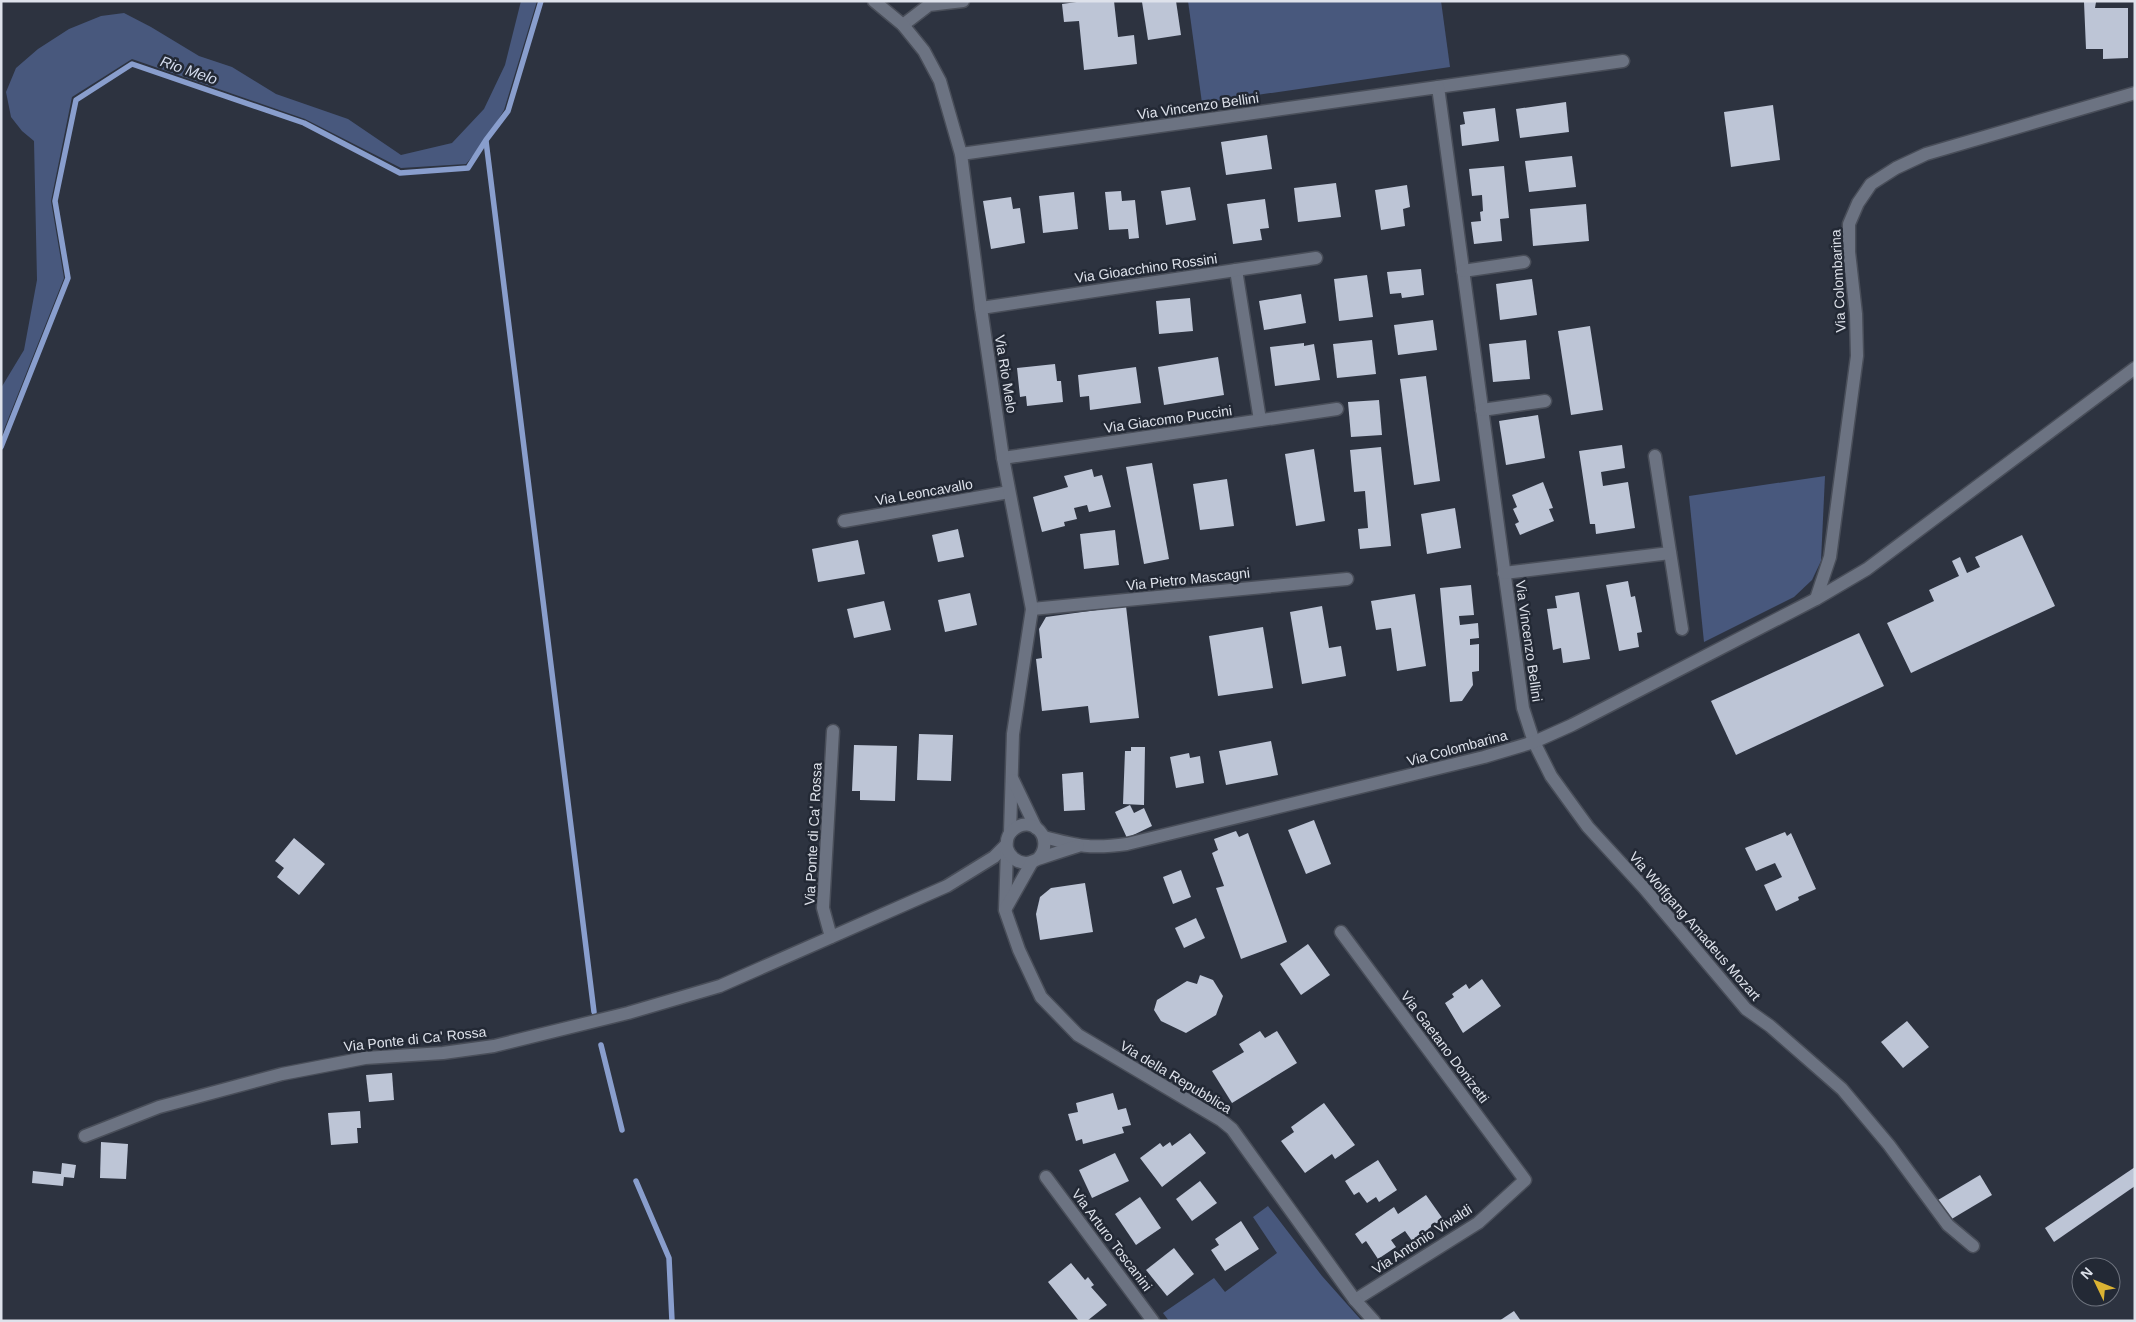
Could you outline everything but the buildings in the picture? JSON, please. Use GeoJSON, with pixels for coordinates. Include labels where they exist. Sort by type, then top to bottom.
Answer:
{"type":"FeatureCollection","features":[{"type":"Feature","properties":{"kind":"street","name":"Via Rio Melo"},"geometry":{"type":"LineString","coordinates":[[874,1],[902,25],[924,51],[940,81],[962,154],[980,308],[1003,458],[1032,609],[1013,734],[1008,843]]}},
{"type":"Feature","properties":{"kind":"street"},"geometry":{"type":"LineString","coordinates":[[902,25],[928,5],[963,1]]}},
{"type":"Feature","properties":{"kind":"street","name":"Via Vincenzo Bellini"},"geometry":{"type":"LineString","coordinates":[[962,154],[1623,61]]}},
{"type":"Feature","properties":{"kind":"street","name":"Via Vincenzo Bellini"},"geometry":{"type":"LineString","coordinates":[[1438,87],[1523,708],[1534,742]]}},
{"type":"Feature","properties":{"kind":"street","name":"Via Colombarina"},"geometry":{"type":"LineString","coordinates":[[1816,599],[1830,557],[1857,356],[1856,314],[1849,252],[1849,224],[1858,203],[1871,184],[1896,168],[1926,154],[2135,93]]}},
{"type":"Feature","properties":{"kind":"street","name":"Via Gioacchino Rossini"},"geometry":{"type":"LineString","coordinates":[[980,308],[1316,258]]}},
{"type":"Feature","properties":{"kind":"street"},"geometry":{"type":"LineString","coordinates":[[1463,271],[1524,262]]}},
{"type":"Feature","properties":{"kind":"street"},"geometry":{"type":"LineString","coordinates":[[1236,270],[1260,420]]}},
{"type":"Feature","properties":{"kind":"street","name":"Via Colombarina"},"geometry":{"type":"LineString","coordinates":[[1040,832],[1078,846],[1099,848],[1163,836],[1484,757],[1534,742],[1648,687],[1816,599],[1867,569],[2135,368]]}},
{"type":"Feature","properties":{"kind":"street"},"geometry":{"type":"LineString","coordinates":[[1482,410],[1546,401]]}},
{"type":"Feature","properties":{"kind":"street","name":"Via Giacomo Puccini"},"geometry":{"type":"LineString","coordinates":[[1003,458],[1337,409]]}},
{"type":"Feature","properties":{"kind":"street"},"geometry":{"type":"LineString","coordinates":[[1655,456],[1682,629]]}},
{"type":"Feature","properties":{"kind":"street","name":"Via Leoncavallo"},"geometry":{"type":"LineString","coordinates":[[844,521],[1009,492]]}},
{"type":"Feature","properties":{"kind":"street","name":"Via Vincenzo Bellini"},"geometry":{"type":"LineString","coordinates":[[1504,573],[1670,553]]}},
{"type":"Feature","properties":{"kind":"street","name":"Via Pietro Mascagni"},"geometry":{"type":"LineString","coordinates":[[1032,609],[1347,579]]}},
{"type":"Feature","properties":{"kind":"street","name":"Via Ponte di Ca' Rossa"},"geometry":{"type":"LineString","coordinates":[[831,937],[823,908],[833,730]]}},
{"type":"Feature","properties":{"kind":"street","name":"Via Wolfgang Amadeus Mozart"},"geometry":{"type":"LineString","coordinates":[[1534,742],[1551,776],[1588,827],[1644,888],[1746,1009],[1770,1026],[1842,1089],[1890,1145],[1948,1226],[1973,1246]]}},
{"type":"Feature","properties":{"kind":"street","name":"Via Rio Melo"},"geometry":{"type":"LineString","coordinates":[[1011,776],[1040,832]]}},
{"type":"Feature","properties":{"kind":"street"},"geometry":{"type":"LineString","coordinates":[[1005,910],[1035,860],[1044,849],[1040,832],[1025,824],[1014,829],[1008,843],[1015,860],[1026,863],[1035,860]]}},
{"type":"Feature","properties":{"kind":"street","name":"Via Ponte di Ca' Rossa"},"geometry":{"type":"LineString","coordinates":[[85,1136],[159,1107],[282,1074],[365,1058],[442,1053],[494,1046],[628,1013],[720,986],[947,886],[994,857],[1008,843]]}},
{"type":"Feature","properties":{"kind":"street","name":"Via della Repubblica"},"geometry":{"type":"LineString","coordinates":[[1008,843],[1005,910],[1019,950],[1041,997],[1078,1035],[1221,1120],[1232,1129],[1355,1300],[1374,1321]]}},
{"type":"Feature","properties":{"kind":"street","name":"Via Colombarina"},"geometry":{"type":"LineString","coordinates":[[1035,860],[1078,846]]}},
{"type":"Feature","properties":{"kind":"street","name":"Via Gaetano Donizetti"},"geometry":{"type":"LineString","coordinates":[[1341,932],[1526,1180]]}},
{"type":"Feature","properties":{"kind":"street","name":"Via Arturo Toscanini"},"geometry":{"type":"LineString","coordinates":[[1046,1177],[1153,1321]]}},
{"type":"Feature","properties":{"kind":"street","name":"Via Antonio Vivaldi"},"geometry":{"type":"LineString","coordinates":[[1355,1300],[1478,1223],[1526,1180]]}},
{"type":"Feature","properties":{"kind":"shaded area"},"geometry":{"type":"Polygon","coordinates":[[[521,1],[537,1],[504,110],[486,140],[466,164],[401,168],[305,119],[132,59],[72,97],[51,201],[64,278],[1,437],[1,388],[24,350],[37,280],[34,141],[22,131],[11,117],[6,92],[16,68],[38,49],[69,29],[101,16],[124,13],[199,56],[232,67],[276,94],[348,119],[401,155],[452,143],[484,109],[505,65],[521,1]]]}},
{"type":"Feature","properties":{"kind":"shaded area"},"geometry":{"type":"Polygon","coordinates":[[[1188,1],[1441,1],[1450,67],[1202,103],[1188,1]]]}},
{"type":"Feature","properties":{"kind":"shaded area"},"geometry":{"type":"Polygon","coordinates":[[[1825,476],[1821,561],[1812,580],[1794,597],[1704,642],[1689,496],[1825,476]]]}},
{"type":"Feature","properties":{"kind":"shaded area"},"geometry":{"type":"Polygon","coordinates":[[[1268,1206],[1322,1276],[1362,1321],[1169,1321],[1163,1313],[1214,1278],[1225,1292],[1277,1253],[1253,1217],[1268,1206]]]}},
{"type":"Feature","properties":{"kind":"waterway","name":"Rio Melo"},"geometry":{"type":"LineString","coordinates":[[1,447],[68,278],[55,201],[76,100],[132,64],[304,123],[400,173],[468,168],[508,111],[541,1]]}},
{"type":"Feature","properties":{"kind":"waterway"},"geometry":{"type":"LineString","coordinates":[[486,141],[594,1012]]}},
{"type":"Feature","properties":{"kind":"waterway"},"geometry":{"type":"LineString","coordinates":[[601,1045],[622,1130]]}},
{"type":"Feature","properties":{"kind":"waterway"},"geometry":{"type":"LineString","coordinates":[[636,1181],[669,1258],[672,1321]]}}]}
